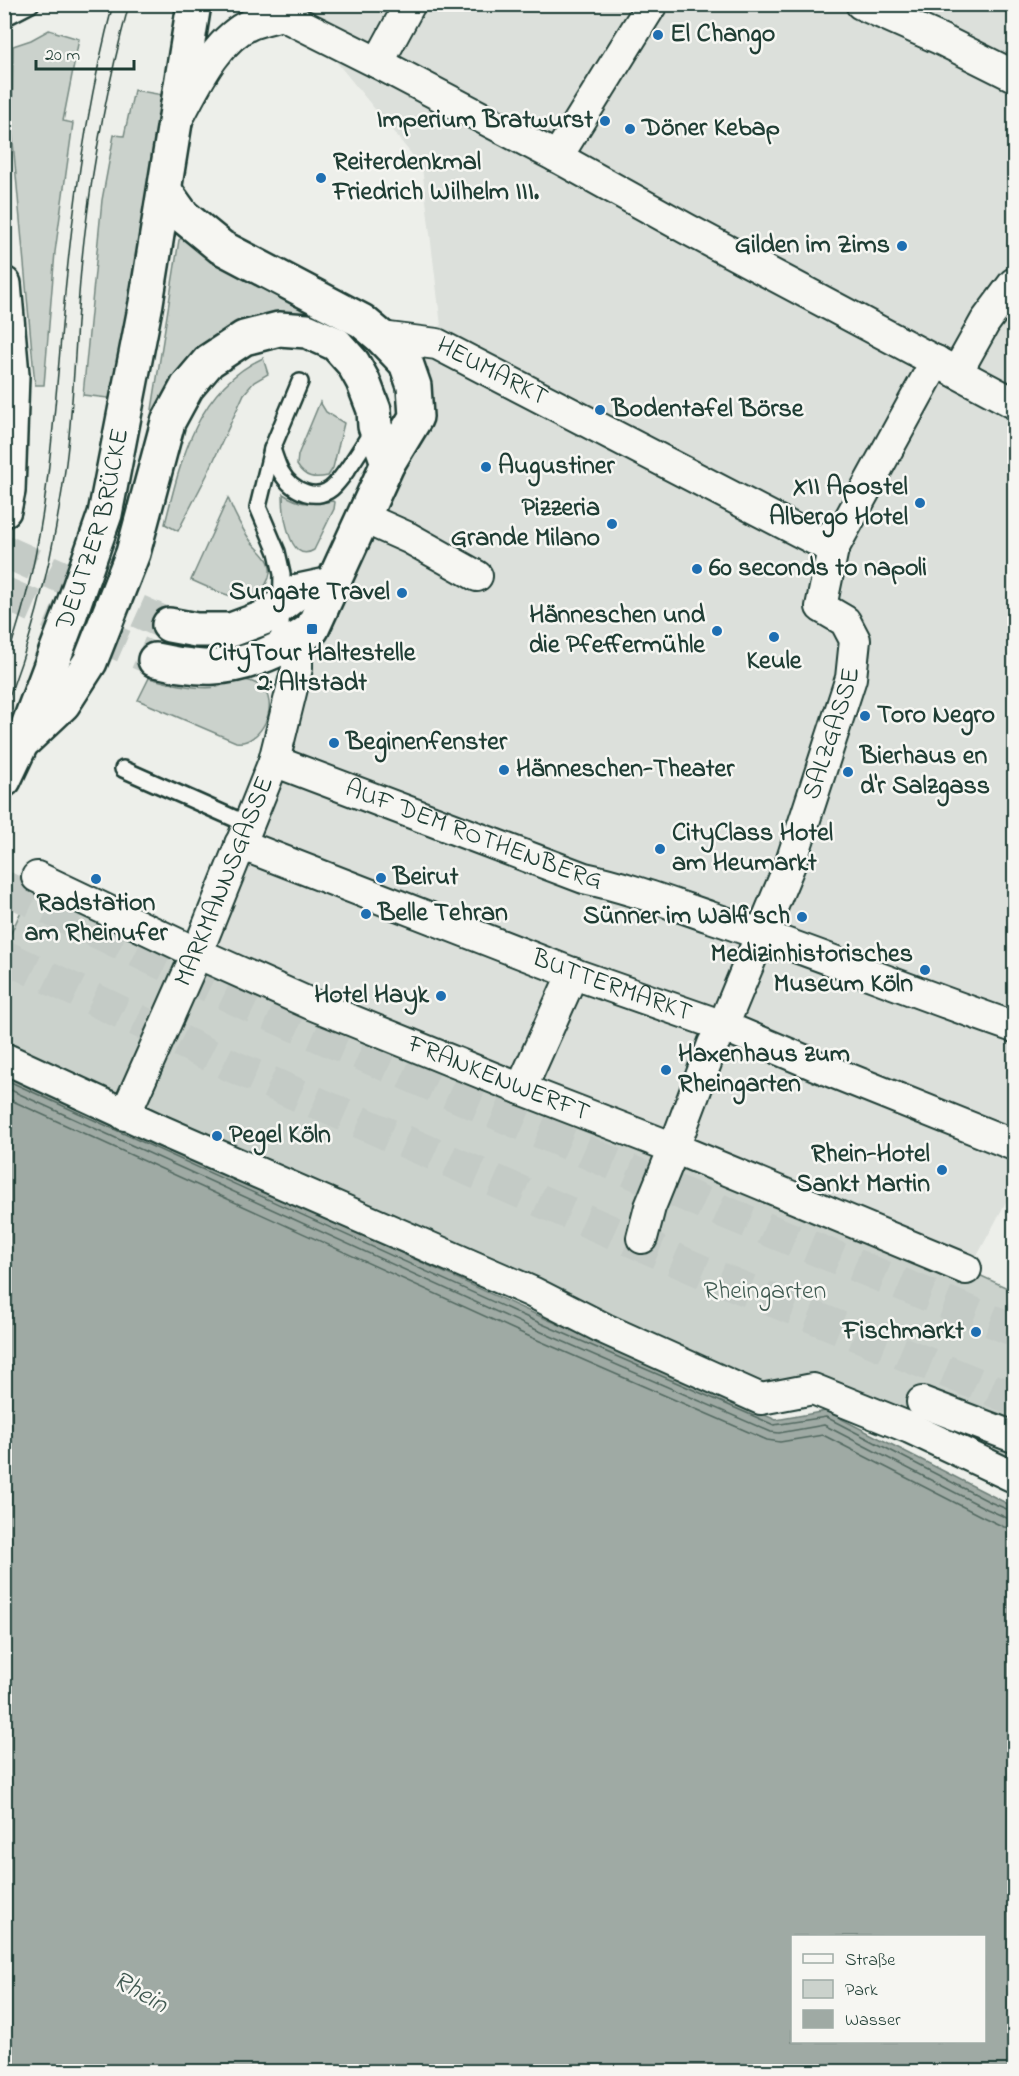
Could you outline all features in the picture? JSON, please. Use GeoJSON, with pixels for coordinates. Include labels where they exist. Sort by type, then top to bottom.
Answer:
{"type":"FeatureCollection","features":[{"type":"Feature","properties":{"kind":"main road"},"geometry":{"type":"LineString","coordinates":[[154,660],[185,666],[216,667],[283,647],[312,629],[388,463],[416,417],[414,386],[406,363],[381,337],[362,321],[221,247],[183,216],[165,190],[194,4]]}},
{"type":"Feature","properties":{"kind":"main road","name":"DEUTZER BRÜCKE"},"geometry":{"type":"LineString","coordinates":[[4,780],[22,742],[105,514],[165,190]]}},
{"type":"Feature","properties":{"kind":"main road"},"geometry":{"type":"LineString","coordinates":[[4,284],[12,375],[8,491],[4,510]]}},
{"type":"Feature","properties":{"kind":"main road"},"geometry":{"type":"LineString","coordinates":[[22,742],[63,704],[90,662],[133,553],[168,422],[187,387],[209,361],[244,338],[279,329],[307,332],[336,344],[353,363],[363,381],[374,410],[375,426],[388,463]]}},
{"type":"Feature","properties":{"kind":"main road"},"geometry":{"type":"LineString","coordinates":[[169,625],[196,630],[231,630],[266,617],[299,591],[332,585]]}},
{"type":"Feature","properties":{"kind":"street"},"geometry":{"type":"LineString","coordinates":[[378,63],[410,4]]}},
{"type":"Feature","properties":{"kind":"street"},"geometry":{"type":"LineString","coordinates":[[557,157],[652,4]]}},
{"type":"Feature","properties":{"kind":"street"},"geometry":{"type":"LineString","coordinates":[[861,4],[940,39],[1014,76]]}},
{"type":"Feature","properties":{"kind":"street"},"geometry":{"type":"LineString","coordinates":[[177,118],[208,64],[232,36],[273,10],[557,157],[1014,403]]}},
{"type":"Feature","properties":{"kind":"street"},"geometry":{"type":"LineString","coordinates":[[830,543],[946,367],[985,322],[1014,283]]}},
{"type":"Feature","properties":{"kind":"street","name":"HEUMARKT"},"geometry":{"type":"LineString","coordinates":[[381,337],[437,344],[830,543]]}},
{"type":"Feature","properties":{"kind":"street"},"geometry":{"type":"LineString","coordinates":[[364,518],[409,538],[477,576]]}},
{"type":"Feature","properties":{"kind":"street","name":"SALZGASSE"},"geometry":{"type":"LineString","coordinates":[[642,1238],[650,1207],[713,1044],[723,1026],[791,862],[851,678],[855,640],[845,621],[822,607],[830,543]]}},
{"type":"Feature","properties":{"kind":"street","name":"MARKMANNSGASSE"},"geometry":{"type":"LineString","coordinates":[[125,1114],[197,953],[274,761],[297,668],[283,647]]}},
{"type":"Feature","properties":{"kind":"street","name":"AUF DEM ROTHENBERG"},"geometry":{"type":"LineString","coordinates":[[274,761],[584,878],[613,884],[760,934],[934,1000],[1014,1027]]}},
{"type":"Feature","properties":{"kind":"street","name":"BUTTERMARKT"},"geometry":{"type":"LineString","coordinates":[[244,834],[573,973],[723,1026],[1014,1145]]}},
{"type":"Feature","properties":{"kind":"street","name":"FRANKENWERFT"},"geometry":{"type":"LineString","coordinates":[[37,877],[197,953],[312,1004],[674,1148],[966,1269]]}},
{"type":"Feature","properties":{"kind":"street"},"geometry":{"type":"LineString","coordinates":[[521,1089],[573,973]]}},
{"type":"Feature","properties":{"kind":"street"},"geometry":{"type":"LineString","coordinates":[[4,1058],[125,1114],[532,1292],[605,1329],[761,1399],[813,1389],[910,1428],[1014,1477]]}},
{"type":"Feature","properties":{"kind":"street"},"geometry":{"type":"LineString","coordinates":[[922,1402],[1014,1437]]}},
{"type":"Feature","properties":{"kind":"lane"},"geometry":{"type":"LineString","coordinates":[[4,18],[31,4]]}},
{"type":"Feature","properties":{"kind":"lane"},"geometry":{"type":"LineString","coordinates":[[283,647],[277,641],[281,630],[282,574],[277,552],[258,507],[272,449],[300,382]]}},
{"type":"Feature","properties":{"kind":"lane"},"geometry":{"type":"LineString","coordinates":[[272,449],[281,472],[290,483],[300,491],[314,495],[324,494],[335,486],[375,426]]}},
{"type":"Feature","properties":{"kind":"lane"},"geometry":{"type":"LineString","coordinates":[[123,769],[244,834]]}},
{"type":"Feature","properties":{"kind":"shaded area"},"geometry":{"type":"Polygon","coordinates":[[[290,5],[1014,5],[1014,1187],[976,1258],[206,958],[322,597],[441,326],[422,167],[290,5]]]}},
{"type":"Feature","properties":{"kind":"green space"},"geometry":{"type":"Polygon","coordinates":[[[49,30],[79,39],[63,121],[73,123],[55,252],[44,385],[35,385],[12,131],[13,46],[31,40],[49,30]]]}},
{"type":"Feature","properties":{"kind":"green space"},"geometry":{"type":"Polygon","coordinates":[[[134,90],[163,95],[116,399],[83,395],[102,200],[114,135],[124,136],[134,90]]]}},
{"type":"Feature","properties":{"kind":"green space"},"geometry":{"type":"Polygon","coordinates":[[[182,238],[349,333],[344,341],[285,318],[156,417],[151,416],[179,240],[182,238]]]}},
{"type":"Feature","properties":{"kind":"green space"},"geometry":{"type":"Polygon","coordinates":[[[263,358],[268,374],[254,382],[244,394],[207,475],[178,531],[165,524],[186,451],[207,407],[240,371],[263,358]]]}},
{"type":"Feature","properties":{"kind":"green space"},"geometry":{"type":"Polygon","coordinates":[[[320,402],[326,412],[344,423],[333,468],[328,476],[314,477],[303,473],[297,465],[298,455],[320,402]]]}},
{"type":"Feature","properties":{"kind":"green space"},"geometry":{"type":"Polygon","coordinates":[[[283,494],[306,503],[335,502],[334,509],[314,550],[305,553],[298,550],[293,543],[286,523],[283,494]]]}},
{"type":"Feature","properties":{"kind":"green space"},"geometry":{"type":"Polygon","coordinates":[[[228,498],[244,530],[266,558],[270,567],[266,584],[251,597],[231,596],[191,580],[228,498]]]}},
{"type":"Feature","properties":{"kind":"green space"},"geometry":{"type":"Polygon","coordinates":[[[149,678],[201,688],[217,687],[238,680],[253,682],[266,693],[269,712],[266,721],[253,737],[236,742],[138,700],[149,678]]]}},
{"type":"Feature","properties":{"kind":"green space","name":"Rheingarten"},"geometry":{"type":"Polygon","coordinates":[[[37,877],[1014,1291],[1014,1477],[813,1389],[761,1399],[5,1058],[5,946],[37,877]]]}},
{"type":"Feature","properties":{"kind":"water","name":"Rhein"},"geometry":{"type":"Polygon","coordinates":[[[4,1072],[535,1314],[776,1420],[826,1411],[1014,1507],[1014,2071],[5,2071],[4,1072]]]}},
{"type":"Feature","properties":{"kind":"tunnel"},"geometry":{"type":"LineString","coordinates":[[4,551],[169,625]]}},
{"type":"Feature","properties":{"kind":"tunnel"},"geometry":{"type":"LineString","coordinates":[[4,593],[155,660]]}},
{"type":"Feature","properties":{"kind":"tunnel"},"geometry":{"type":"LineString","coordinates":[[4,887],[255,1008],[722,1211],[1014,1330]]}},
{"type":"Feature","properties":{"kind":"tunnel"},"geometry":{"type":"LineString","coordinates":[[4,956],[232,1066],[706,1273],[1014,1399]]}},
{"type":"Feature","properties":{"kind":"tram line"},"geometry":{"type":"LineString","coordinates":[[4,665],[29,582],[45,498],[80,164],[94,84],[113,4]]}},
{"type":"Feature","properties":{"kind":"tram line"},"geometry":{"type":"LineString","coordinates":[[4,709],[35,619],[56,526],[66,463],[79,289],[93,174],[115,60],[129,4]]}},
{"type":"Feature","properties":{"kind":"place","name":"El Chango"},"geometry":{"type":"Point","coordinates":[658,35]}},
{"type":"Feature","properties":{"kind":"place","name":"Imperium Bratwurst"},"geometry":{"type":"Point","coordinates":[605,121]}},
{"type":"Feature","properties":{"kind":"place","name":"Döner Kebap"},"geometry":{"type":"Point","coordinates":[630,129]}},
{"type":"Feature","properties":{"kind":"place","name":"Reiterdenkmal Friedrich Wilhelm III."},"geometry":{"type":"Point","coordinates":[321,178]}},
{"type":"Feature","properties":{"kind":"place","name":"Gilden im Zims"},"geometry":{"type":"Point","coordinates":[902,246]}},
{"type":"Feature","properties":{"kind":"place","name":"Bodentafel Börse"},"geometry":{"type":"Point","coordinates":[600,410]}},
{"type":"Feature","properties":{"kind":"place","name":"Augustiner"},"geometry":{"type":"Point","coordinates":[486,467]}},
{"type":"Feature","properties":{"kind":"place","name":"XII Apostel Albergo Hotel"},"geometry":{"type":"Point","coordinates":[920,503]}},
{"type":"Feature","properties":{"kind":"place","name":"Pizzeria Grande Milano"},"geometry":{"type":"Point","coordinates":[612,524]}},
{"type":"Feature","properties":{"kind":"place","name":"60 seconds to napoli"},"geometry":{"type":"Point","coordinates":[697,569]}},
{"type":"Feature","properties":{"kind":"place","name":"Sungate Travel"},"geometry":{"type":"Point","coordinates":[402,593]}},
{"type":"Feature","properties":{"kind":"place","name":"CityTour Haltestelle 2: Altstadt"},"geometry":{"type":"Point","coordinates":[312,629]}},
{"type":"Feature","properties":{"kind":"place","name":"Hänneschen und die Pfeffermühle"},"geometry":{"type":"Point","coordinates":[717,631]}},
{"type":"Feature","properties":{"kind":"place","name":"Keule"},"geometry":{"type":"Point","coordinates":[774,637]}},
{"type":"Feature","properties":{"kind":"place","name":"Toro Negro"},"geometry":{"type":"Point","coordinates":[865,716]}},
{"type":"Feature","properties":{"kind":"place","name":"Beginenfenster"},"geometry":{"type":"Point","coordinates":[334,743]}},
{"type":"Feature","properties":{"kind":"place","name":"Hänneschen-Theater"},"geometry":{"type":"Point","coordinates":[504,770]}},
{"type":"Feature","properties":{"kind":"place","name":"Bierhaus en d'r Salzgass"},"geometry":{"type":"Point","coordinates":[848,772]}},
{"type":"Feature","properties":{"kind":"place","name":"CityClass Hotel am Heumarkt"},"geometry":{"type":"Point","coordinates":[660,849]}},
{"type":"Feature","properties":{"kind":"place","name":"Beirut"},"geometry":{"type":"Point","coordinates":[381,878]}},
{"type":"Feature","properties":{"kind":"place","name":"Radstation am Rheinufer"},"geometry":{"type":"Point","coordinates":[96,879]}},
{"type":"Feature","properties":{"kind":"place","name":"Belle Tehran"},"geometry":{"type":"Point","coordinates":[366,914]}},
{"type":"Feature","properties":{"kind":"place","name":"Sünner im Walfisch"},"geometry":{"type":"Point","coordinates":[802,917]}},
{"type":"Feature","properties":{"kind":"place","name":"Medizinhistorisches Museum Köln"},"geometry":{"type":"Point","coordinates":[925,970]}},
{"type":"Feature","properties":{"kind":"place","name":"Hotel Hayk"},"geometry":{"type":"Point","coordinates":[441,996]}},
{"type":"Feature","properties":{"kind":"place","name":"Haxenhaus zum Rheingarten"},"geometry":{"type":"Point","coordinates":[666,1070]}},
{"type":"Feature","properties":{"kind":"place","name":"Pegel Köln"},"geometry":{"type":"Point","coordinates":[217,1136]}},
{"type":"Feature","properties":{"kind":"place","name":"Rhein-Hotel Sankt Martin"},"geometry":{"type":"Point","coordinates":[942,1170]}},
{"type":"Feature","properties":{"kind":"place","name":"Fischmarkt"},"geometry":{"type":"Point","coordinates":[976,1332]}}]}
